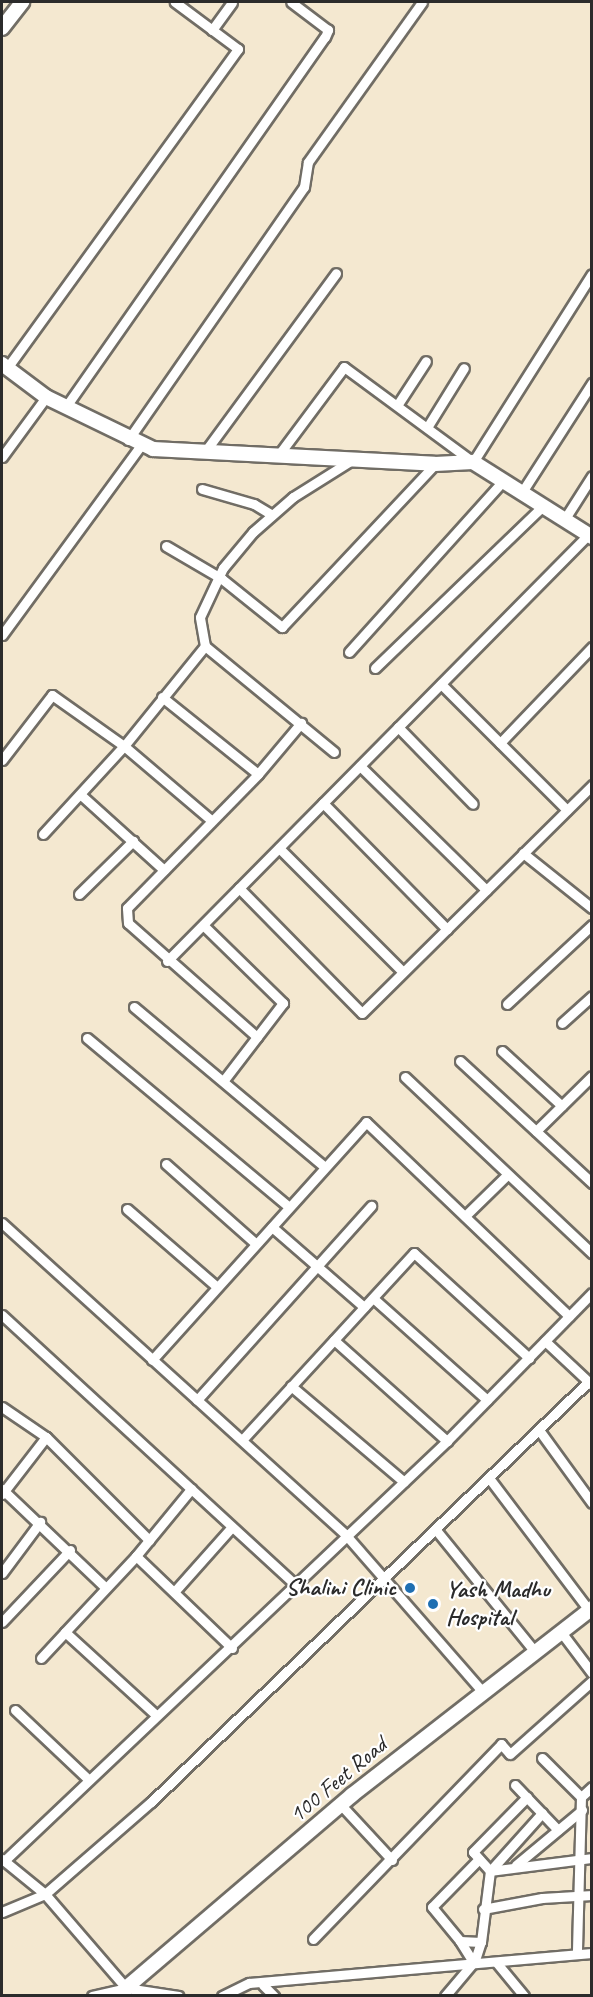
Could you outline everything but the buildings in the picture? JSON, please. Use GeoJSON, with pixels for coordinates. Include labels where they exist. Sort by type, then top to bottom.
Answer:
{"type":"FeatureCollection","features":[{"type":"Feature","properties":{"kind":"main road"},"geometry":{"type":"LineString","coordinates":[[2,28],[22,2]]}},
{"type":"Feature","properties":{"kind":"main road"},"geometry":{"type":"LineString","coordinates":[[4,366],[46,397],[67,405],[134,443],[165,452],[435,464],[473,462],[590,536]]}},
{"type":"Feature","properties":{"kind":"main road","name":"100 Feet Road"},"geometry":{"type":"LineString","coordinates":[[124,1992],[341,1805],[590,1609]]}},
{"type":"Feature","properties":{"kind":"street"},"geometry":{"type":"LineString","coordinates":[[4,366],[238,49],[175,2]]}},
{"type":"Feature","properties":{"kind":"street"},"geometry":{"type":"LineString","coordinates":[[212,30],[232,2]]}},
{"type":"Feature","properties":{"kind":"street"},"geometry":{"type":"LineString","coordinates":[[67,405],[325,37],[327,30],[291,2]]}},
{"type":"Feature","properties":{"kind":"street"},"geometry":{"type":"LineString","coordinates":[[2,635],[134,443],[304,187],[309,162],[422,2]]}},
{"type":"Feature","properties":{"kind":"street"},"geometry":{"type":"LineString","coordinates":[[204,453],[336,273]]}},
{"type":"Feature","properties":{"kind":"street"},"geometry":{"type":"LineString","coordinates":[[277,457],[344,367],[428,426],[473,462],[591,274]]}},
{"type":"Feature","properties":{"kind":"street"},"geometry":{"type":"LineString","coordinates":[[398,404],[426,361]]}},
{"type":"Feature","properties":{"kind":"street"},"geometry":{"type":"LineString","coordinates":[[428,426],[464,368]]}},
{"type":"Feature","properties":{"kind":"street"},"geometry":{"type":"LineString","coordinates":[[522,492],[591,383]]}},
{"type":"Feature","properties":{"kind":"street"},"geometry":{"type":"LineString","coordinates":[[2,457],[46,397]]}},
{"type":"Feature","properties":{"kind":"street"},"geometry":{"type":"LineString","coordinates":[[334,752],[205,646],[200,617],[222,579],[223,568],[272,515],[293,497],[352,460]]}},
{"type":"Feature","properties":{"kind":"street"},"geometry":{"type":"LineString","coordinates":[[166,546],[222,579],[282,627],[435,464]]}},
{"type":"Feature","properties":{"kind":"street"},"geometry":{"type":"LineString","coordinates":[[564,519],[591,476]]}},
{"type":"Feature","properties":{"kind":"street"},"geometry":{"type":"LineString","coordinates":[[349,652],[504,480]]}},
{"type":"Feature","properties":{"kind":"street"},"geometry":{"type":"LineString","coordinates":[[202,489],[254,504],[272,515]]}},
{"type":"Feature","properties":{"kind":"street"},"geometry":{"type":"LineString","coordinates":[[375,668],[543,506]]}},
{"type":"Feature","properties":{"kind":"street"},"geometry":{"type":"LineString","coordinates":[[167,961],[590,536]]}},
{"type":"Feature","properties":{"kind":"street"},"geometry":{"type":"LineString","coordinates":[[43,834],[124,746],[205,646]]}},
{"type":"Feature","properties":{"kind":"street"},"geometry":{"type":"LineString","coordinates":[[500,743],[591,646]]}},
{"type":"Feature","properties":{"kind":"street"},"geometry":{"type":"LineString","coordinates":[[441,684],[567,810]]}},
{"type":"Feature","properties":{"kind":"street"},"geometry":{"type":"LineString","coordinates":[[2,760],[52,695],[124,746],[211,820]]}},
{"type":"Feature","properties":{"kind":"street"},"geometry":{"type":"LineString","coordinates":[[162,697],[258,774]]}},
{"type":"Feature","properties":{"kind":"street"},"geometry":{"type":"LineString","coordinates":[[257,1037],[167,961],[128,923],[127,908],[258,774],[301,723]]}},
{"type":"Feature","properties":{"kind":"street"},"geometry":{"type":"LineString","coordinates":[[398,727],[473,804]]}},
{"type":"Feature","properties":{"kind":"street"},"geometry":{"type":"LineString","coordinates":[[360,766],[486,890]]}},
{"type":"Feature","properties":{"kind":"street"},"geometry":{"type":"LineString","coordinates":[[239,888],[362,1013],[591,785]]}},
{"type":"Feature","properties":{"kind":"street"},"geometry":{"type":"LineString","coordinates":[[81,795],[164,870]]}},
{"type":"Feature","properties":{"kind":"street"},"geometry":{"type":"LineString","coordinates":[[323,803],[447,929]]}},
{"type":"Feature","properties":{"kind":"street"},"geometry":{"type":"LineString","coordinates":[[79,894],[133,842]]}},
{"type":"Feature","properties":{"kind":"street"},"geometry":{"type":"LineString","coordinates":[[279,848],[403,972]]}},
{"type":"Feature","properties":{"kind":"street"},"geometry":{"type":"LineString","coordinates":[[523,853],[591,908]]}},
{"type":"Feature","properties":{"kind":"street"},"geometry":{"type":"LineString","coordinates":[[203,924],[283,1003],[225,1080]]}},
{"type":"Feature","properties":{"kind":"street"},"geometry":{"type":"LineString","coordinates":[[507,1004],[591,924]]}},
{"type":"Feature","properties":{"kind":"street"},"geometry":{"type":"LineString","coordinates":[[562,1023],[591,996]]}},
{"type":"Feature","properties":{"kind":"street"},"geometry":{"type":"LineString","coordinates":[[134,1007],[225,1080],[326,1167]]}},
{"type":"Feature","properties":{"kind":"street"},"geometry":{"type":"LineString","coordinates":[[87,1038],[289,1207]]}},
{"type":"Feature","properties":{"kind":"street"},"geometry":{"type":"LineString","coordinates":[[502,1051],[562,1106]]}},
{"type":"Feature","properties":{"kind":"street"},"geometry":{"type":"LineString","coordinates":[[460,1061],[590,1180]]}},
{"type":"Feature","properties":{"kind":"street"},"geometry":{"type":"LineString","coordinates":[[536,1131],[591,1076]]}},
{"type":"Feature","properties":{"kind":"street"},"geometry":{"type":"LineString","coordinates":[[405,1077],[591,1253]]}},
{"type":"Feature","properties":{"kind":"street"},"geometry":{"type":"LineString","coordinates":[[152,1360],[366,1122],[569,1316]]}},
{"type":"Feature","properties":{"kind":"street"},"geometry":{"type":"LineString","coordinates":[[166,1164],[256,1244]]}},
{"type":"Feature","properties":{"kind":"street"},"geometry":{"type":"LineString","coordinates":[[465,1216],[507,1175]]}},
{"type":"Feature","properties":{"kind":"street"},"geometry":{"type":"LineString","coordinates":[[197,1400],[371,1206]]}},
{"type":"Feature","properties":{"kind":"street"},"geometry":{"type":"LineString","coordinates":[[127,1209],[217,1287]]}},
{"type":"Feature","properties":{"kind":"street"},"geometry":{"type":"LineString","coordinates":[[3,1227],[345,1534],[483,1692]]}},
{"type":"Feature","properties":{"kind":"street"},"geometry":{"type":"LineString","coordinates":[[272,1227],[364,1307]]}},
{"type":"Feature","properties":{"kind":"street"},"geometry":{"type":"LineString","coordinates":[[242,1440],[414,1253],[529,1358]]}},
{"type":"Feature","properties":{"kind":"street"},"geometry":{"type":"LineString","coordinates":[[373,1298],[487,1400]]}},
{"type":"Feature","properties":{"kind":"street"},"geometry":{"type":"LineString","coordinates":[[124,1992],[45,1894],[3,1860],[156,1715],[232,1648],[293,1583],[447,1441],[569,1316],[590,1298]]}},
{"type":"Feature","properties":{"kind":"street"},"geometry":{"type":"LineString","coordinates":[[2,1315],[293,1583]]}},
{"type":"Feature","properties":{"kind":"street"},"geometry":{"type":"LineString","coordinates":[[334,1340],[447,1441]]}},
{"type":"Feature","properties":{"kind":"street"},"geometry":{"type":"LineString","coordinates":[[2,1912],[45,1894],[151,1803],[539,1430],[590,1384],[545,1341]]}},
{"type":"Feature","properties":{"kind":"street"},"geometry":{"type":"LineString","coordinates":[[291,1386],[404,1482]]}},
{"type":"Feature","properties":{"kind":"street"},"geometry":{"type":"LineString","coordinates":[[2,1407],[46,1437],[149,1540]]}},
{"type":"Feature","properties":{"kind":"street"},"geometry":{"type":"LineString","coordinates":[[539,1430],[591,1503]]}},
{"type":"Feature","properties":{"kind":"street"},"geometry":{"type":"LineString","coordinates":[[46,1437],[2,1492],[40,1522],[105,1587]]}},
{"type":"Feature","properties":{"kind":"street"},"geometry":{"type":"LineString","coordinates":[[489,1478],[590,1609]]}},
{"type":"Feature","properties":{"kind":"street"},"geometry":{"type":"LineString","coordinates":[[41,1658],[136,1556],[190,1489]]}},
{"type":"Feature","properties":{"kind":"street"},"geometry":{"type":"LineString","coordinates":[[2,1573],[40,1522]]}},
{"type":"Feature","properties":{"kind":"street"},"geometry":{"type":"LineString","coordinates":[[174,1592],[232,1527]]}},
{"type":"Feature","properties":{"kind":"street"},"geometry":{"type":"LineString","coordinates":[[436,1530],[535,1652]]}},
{"type":"Feature","properties":{"kind":"street"},"geometry":{"type":"LineString","coordinates":[[2,1622],[70,1550]]}},
{"type":"Feature","properties":{"kind":"street"},"geometry":{"type":"LineString","coordinates":[[136,1556],[232,1648]]}},
{"type":"Feature","properties":{"kind":"street"},"geometry":{"type":"LineString","coordinates":[[65,1632],[156,1715]]}},
{"type":"Feature","properties":{"kind":"street"},"geometry":{"type":"LineString","coordinates":[[561,1632],[591,1673]]}},
{"type":"Feature","properties":{"kind":"street"},"geometry":{"type":"LineString","coordinates":[[313,1939],[392,1860],[501,1744],[510,1754],[591,1681]]}},
{"type":"Feature","properties":{"kind":"street"},"geometry":{"type":"LineString","coordinates":[[15,1710],[88,1779]]}},
{"type":"Feature","properties":{"kind":"street"},"geometry":{"type":"LineString","coordinates":[[542,1758],[585,1796]]}},
{"type":"Feature","properties":{"kind":"street"},"geometry":{"type":"LineString","coordinates":[[515,1785],[558,1830]]}},
{"type":"Feature","properties":{"kind":"street"},"geometry":{"type":"LineString","coordinates":[[577,1954],[580,1895],[587,1859],[585,1796],[591,1787]]}},
{"type":"Feature","properties":{"kind":"street"},"geometry":{"type":"LineString","coordinates":[[490,1871],[473,1852],[527,1797]]}},
{"type":"Feature","properties":{"kind":"street"},"geometry":{"type":"LineString","coordinates":[[341,1805],[392,1860]]}},
{"type":"Feature","properties":{"kind":"street"},"geometry":{"type":"LineString","coordinates":[[445,1995],[473,1964],[481,1942],[483,1909],[490,1871],[542,1813]]}},
{"type":"Feature","properties":{"kind":"street"},"geometry":{"type":"LineString","coordinates":[[514,1866],[558,1830],[585,1815]]}},
{"type":"Feature","properties":{"kind":"street"},"geometry":{"type":"LineString","coordinates":[[473,1964],[460,1941],[432,1907],[480,1859]]}},
{"type":"Feature","properties":{"kind":"street"},"geometry":{"type":"LineString","coordinates":[[490,1871],[514,1866],[587,1859]]}},
{"type":"Feature","properties":{"kind":"street"},"geometry":{"type":"LineString","coordinates":[[483,1909],[591,1895]]}},
{"type":"Feature","properties":{"kind":"street"},"geometry":{"type":"LineString","coordinates":[[460,1941],[481,1942]]}},
{"type":"Feature","properties":{"kind":"street"},"geometry":{"type":"LineString","coordinates":[[222,1995],[249,1983],[263,1985],[591,1953]]}},
{"type":"Feature","properties":{"kind":"street"},"geometry":{"type":"LineString","coordinates":[[496,1962],[519,1994]]}},
{"type":"Feature","properties":{"kind":"street"},"geometry":{"type":"LineString","coordinates":[[263,1985],[274,1995]]}},
{"type":"Feature","properties":{"kind":"street"},"geometry":{"type":"LineString","coordinates":[[92,1995],[124,1992],[178,1995]]}},
{"type":"Feature","properties":{"kind":"place","name":"Shalini Clinic"},"geometry":{"type":"Point","coordinates":[410,1588]}},
{"type":"Feature","properties":{"kind":"place","name":"Yash Madhu Hospital"},"geometry":{"type":"Point","coordinates":[433,1604]}}]}
